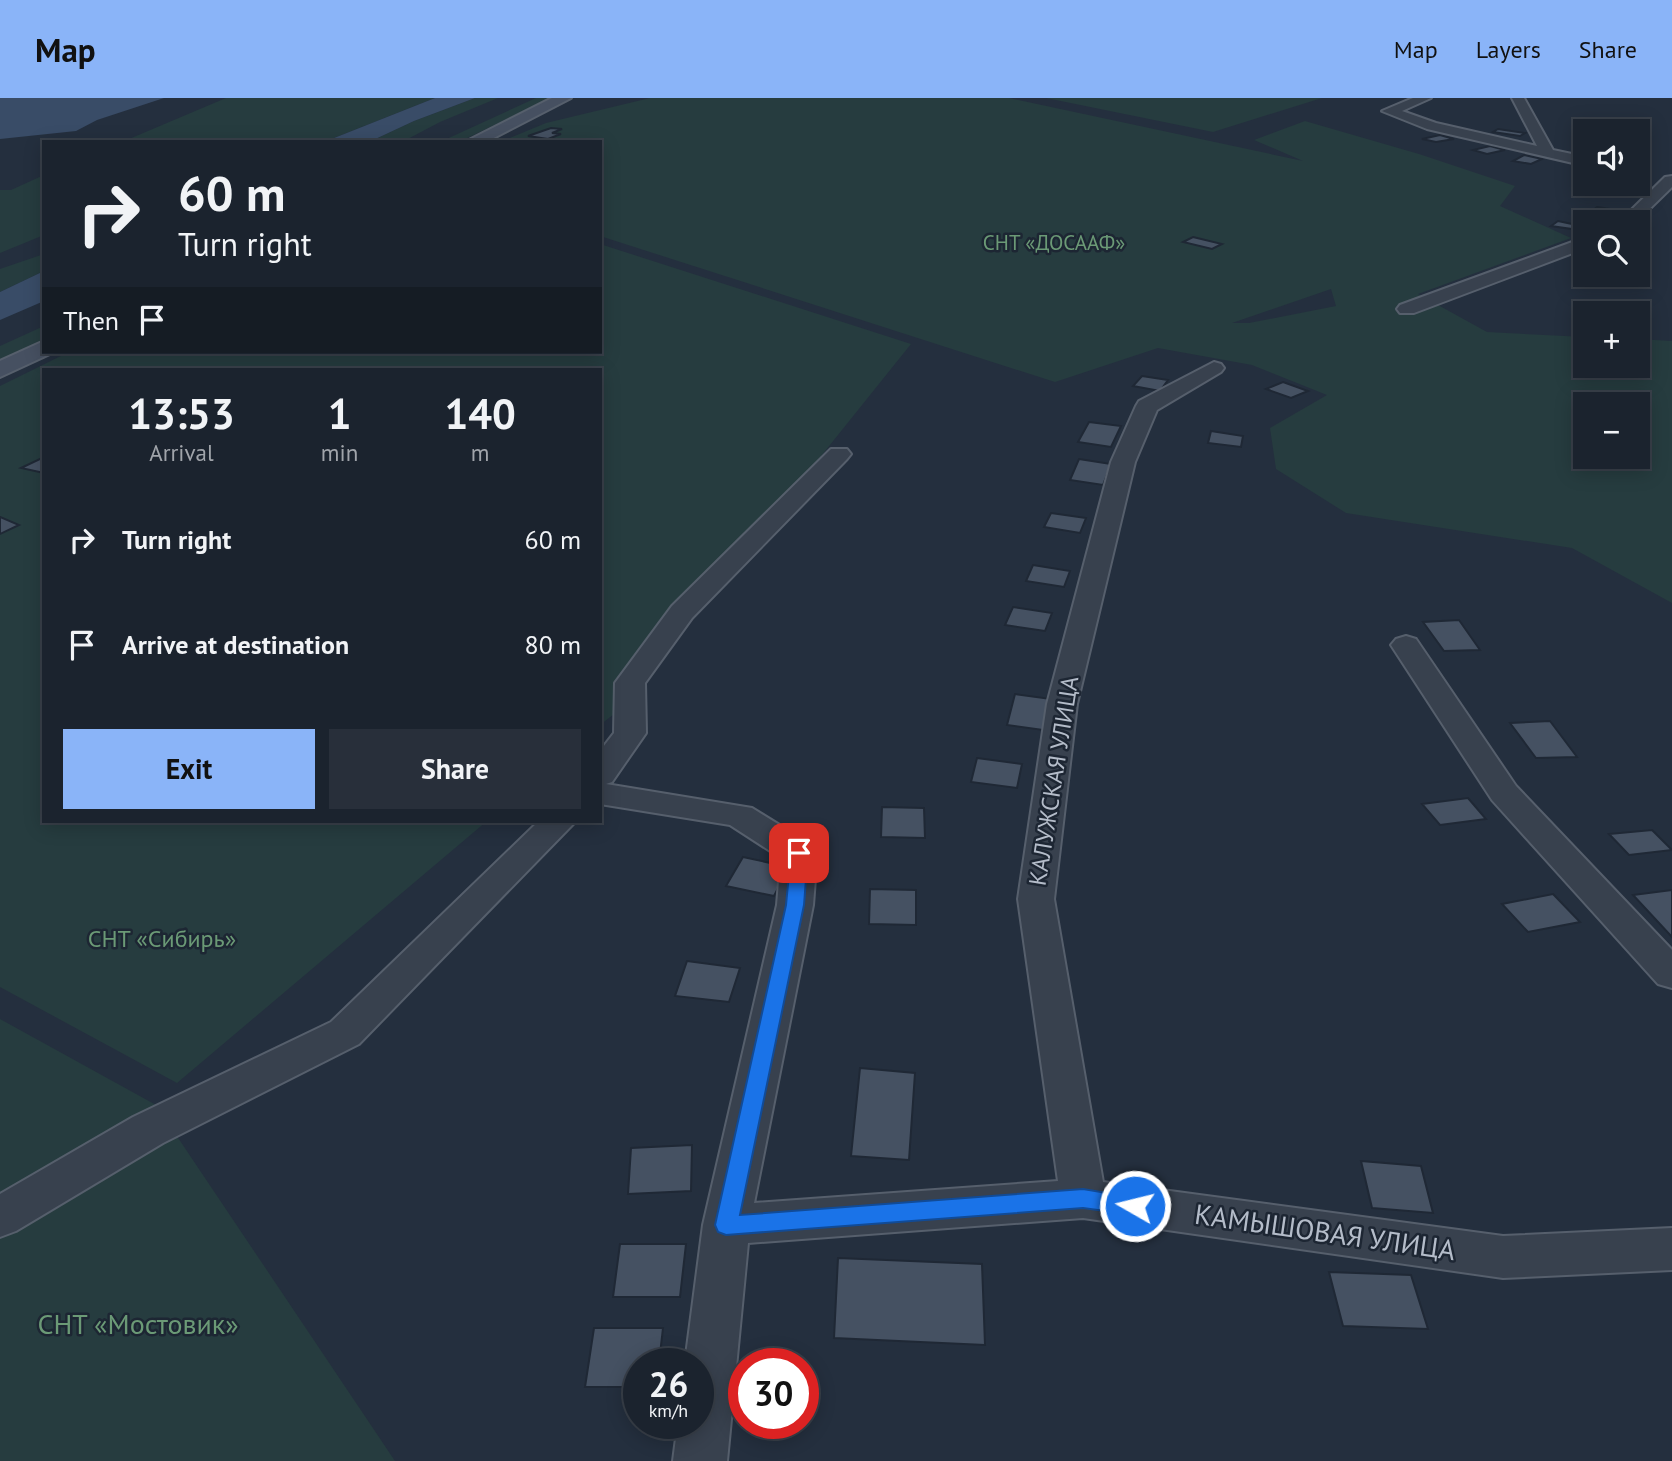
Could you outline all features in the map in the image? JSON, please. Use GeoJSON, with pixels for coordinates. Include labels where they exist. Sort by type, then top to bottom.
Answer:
{"type":"FeatureCollection","features":[{"type":"Feature","properties":{"kind":"main road"},"geometry":{"type":"LineString","coordinates":[[477,140],[564,98]]}},
{"type":"Feature","properties":{"kind":"main road"},"geometry":{"type":"LineString","coordinates":[[0,370],[42,349]]}},
{"type":"Feature","properties":{"kind":"street"},"geometry":{"type":"LineString","coordinates":[[1425,98],[1389,111],[1432,126],[1573,159]]}},
{"type":"Feature","properties":{"kind":"street"},"geometry":{"type":"LineString","coordinates":[[1518,98],[1548,154]]}},
{"type":"Feature","properties":{"kind":"street"},"geometry":{"type":"LineString","coordinates":[[1650,175],[1671,180]]}},
{"type":"Feature","properties":{"kind":"street"},"geometry":{"type":"LineString","coordinates":[[1640,210],[1671,180]]}},
{"type":"Feature","properties":{"kind":"street"},"geometry":{"type":"LineString","coordinates":[[1407,309],[1573,247]]}},
{"type":"Feature","properties":{"kind":"street","name":"КАЛУЖСКАЯ УЛИЦА"},"geometry":{"type":"LineString","coordinates":[[1083,1199],[1036,899],[1062,704],[1123,463],[1147,406],[1214,368]]}},
{"type":"Feature","properties":{"kind":"street"},"geometry":{"type":"LineString","coordinates":[[602,772],[631,733],[630,683],[682,611],[839,454]]}},
{"type":"Feature","properties":{"kind":"street"},"geometry":{"type":"LineString","coordinates":[[1406,645],[1504,793],[1672,974]]}},
{"type":"Feature","properties":{"kind":"street"},"geometry":{"type":"LineString","coordinates":[[602,793],[740,817],[799,853],[795,905],[726,1225],[700,1461]]}},
{"type":"Feature","properties":{"kind":"street"},"geometry":{"type":"LineString","coordinates":[[0,1217],[148,1130],[345,1033],[557,823]]}},
{"type":"Feature","properties":{"kind":"street","name":"КАМЫШОВАЯ УЛИЦА"},"geometry":{"type":"LineString","coordinates":[[726,1225],[1083,1199],[1503,1257],[1672,1249]]}},
{"type":"Feature","properties":{"kind":"green space"},"geometry":{"type":"Polygon","coordinates":[[[226,98],[435,98],[329,140],[127,140],[226,98]]]}},
{"type":"Feature","properties":{"kind":"green space"},"geometry":{"type":"Polygon","coordinates":[[[475,98],[498,98],[440,122],[406,140],[373,140],[475,98]]]}},
{"type":"Feature","properties":{"kind":"green space"},"geometry":{"type":"Polygon","coordinates":[[[536,98],[551,98],[463,140],[444,140],[536,98]]]}},
{"type":"Feature","properties":{"kind":"green space","name":"СНТ «ДОСААФ»"},"geometry":{"type":"Polygon","coordinates":[[[650,98],[1009,98],[1303,161],[1254,140],[1305,121],[1419,154],[1515,186],[1500,206],[1571,238],[1418,294],[1487,332],[1573,336],[1573,378],[1650,378],[1650,340],[1672,341],[1672,603],[1572,548],[1346,513],[1276,469],[1270,428],[1327,395],[1252,365],[1158,348],[1055,382],[602,237],[602,140],[505,140],[546,123],[650,98]],[[1331,289],[1232,323],[1249,323],[1336,306],[1331,289]]]}},
{"type":"Feature","properties":{"kind":"green space"},"geometry":{"type":"Polygon","coordinates":[[[1046,98],[1322,98],[1213,132],[1046,98]]]}},
{"type":"Feature","properties":{"kind":"green space"},"geometry":{"type":"Polygon","coordinates":[[[42,176],[42,236],[0,253],[0,190],[11,190],[42,176]]]}},
{"type":"Feature","properties":{"kind":"green space","name":"СНТ «Сибирь»"},"geometry":{"type":"Polygon","coordinates":[[[602,245],[911,344],[614,714],[602,723],[602,368],[42,368],[42,823],[485,823],[177,1083],[0,987],[0,386],[65,354],[602,354],[602,245]]]}},
{"type":"Feature","properties":{"kind":"green space"},"geometry":{"type":"Polygon","coordinates":[[[42,255],[42,272],[0,292],[0,269],[42,255]]]}},
{"type":"Feature","properties":{"kind":"green space"},"geometry":{"type":"Polygon","coordinates":[[[42,327],[42,340],[0,360],[0,346],[42,327]]]}},
{"type":"Feature","properties":{"kind":"green space","name":"СНТ «Мостовик»"},"geometry":{"type":"Polygon","coordinates":[[[0,1019],[156,1105],[395,1461],[0,1461],[0,1019]]]}},
{"type":"Feature","properties":{"kind":"water"},"geometry":{"type":"Polygon","coordinates":[[[0,98],[164,98],[97,120],[76,131],[0,139],[0,98]]]}},
{"type":"Feature","properties":{"kind":"water"},"geometry":{"type":"Polygon","coordinates":[[[435,98],[475,98],[373,140],[329,140],[435,98]]]}},
{"type":"Feature","properties":{"kind":"water"},"geometry":{"type":"Polygon","coordinates":[[[42,272],[42,302],[0,320],[0,292],[42,272]]]}},
{"type":"Feature","properties":{"kind":"building"},"geometry":{"type":"Polygon","coordinates":[[[551,128],[562,129],[552,133],[561,134],[548,139],[528,136],[551,128]]]}},
{"type":"Feature","properties":{"kind":"building"},"geometry":{"type":"Polygon","coordinates":[[[1498,129],[1525,133],[1520,136],[1493,132],[1498,129]]]}},
{"type":"Feature","properties":{"kind":"building"},"geometry":{"type":"Polygon","coordinates":[[[1440,135],[1454,139],[1436,142],[1422,139],[1440,135]]]}},
{"type":"Feature","properties":{"kind":"building"},"geometry":{"type":"Polygon","coordinates":[[[1490,146],[1505,150],[1487,154],[1473,150],[1490,146]]]}},
{"type":"Feature","properties":{"kind":"building"},"geometry":{"type":"Polygon","coordinates":[[[1524,155],[1542,159],[1531,164],[1513,161],[1524,155]]]}},
{"type":"Feature","properties":{"kind":"building"},"geometry":{"type":"Polygon","coordinates":[[[1597,207],[1616,210],[1593,210],[1597,207]]]}},
{"type":"Feature","properties":{"kind":"building"},"geometry":{"type":"Polygon","coordinates":[[[1558,221],[1573,224],[1573,229],[1551,226],[1558,221]]]}},
{"type":"Feature","properties":{"kind":"building"},"geometry":{"type":"Polygon","coordinates":[[[1193,237],[1222,244],[1212,249],[1183,242],[1193,237]]]}},
{"type":"Feature","properties":{"kind":"building"},"geometry":{"type":"Polygon","coordinates":[[[1142,376],[1168,380],[1160,391],[1133,386],[1142,376]]]}},
{"type":"Feature","properties":{"kind":"building"},"geometry":{"type":"Polygon","coordinates":[[[1283,382],[1308,391],[1291,398],[1266,389],[1283,382]]]}},
{"type":"Feature","properties":{"kind":"building"},"geometry":{"type":"Polygon","coordinates":[[[1089,422],[1121,426],[1111,447],[1078,442],[1089,422]]]}},
{"type":"Feature","properties":{"kind":"building"},"geometry":{"type":"Polygon","coordinates":[[[1211,431],[1243,436],[1241,447],[1208,443],[1211,431]]]}},
{"type":"Feature","properties":{"kind":"building"},"geometry":{"type":"Polygon","coordinates":[[[42,458],[42,473],[21,468],[42,458]]]}},
{"type":"Feature","properties":{"kind":"building"},"geometry":{"type":"Polygon","coordinates":[[[1079,459],[1111,464],[1103,485],[1070,480],[1079,459]]]}},
{"type":"Feature","properties":{"kind":"building"},"geometry":{"type":"Polygon","coordinates":[[[1051,513],[1086,518],[1080,533],[1044,527],[1051,513]]]}},
{"type":"Feature","properties":{"kind":"building"},"geometry":{"type":"Polygon","coordinates":[[[0,517],[19,525],[0,534],[0,517]]]}},
{"type":"Feature","properties":{"kind":"building"},"geometry":{"type":"Polygon","coordinates":[[[1033,565],[1070,571],[1064,587],[1026,581],[1033,565]]]}},
{"type":"Feature","properties":{"kind":"building"},"geometry":{"type":"Polygon","coordinates":[[[1013,607],[1052,613],[1045,631],[1005,625],[1013,607]]]}},
{"type":"Feature","properties":{"kind":"building"},"geometry":{"type":"Polygon","coordinates":[[[1459,620],[1480,650],[1444,651],[1423,622],[1459,620]]]}},
{"type":"Feature","properties":{"kind":"building"},"geometry":{"type":"Polygon","coordinates":[[[1015,694],[1051,699],[1043,730],[1007,725],[1015,694]]]}},
{"type":"Feature","properties":{"kind":"building"},"geometry":{"type":"Polygon","coordinates":[[[1550,721],[1577,757],[1536,758],[1510,723],[1550,721]]]}},
{"type":"Feature","properties":{"kind":"building"},"geometry":{"type":"Polygon","coordinates":[[[977,758],[1022,764],[1017,788],[971,782],[977,758]]]}},
{"type":"Feature","properties":{"kind":"building"},"geometry":{"type":"Polygon","coordinates":[[[1468,798],[1486,819],[1440,825],[1422,804],[1468,798]]]}},
{"type":"Feature","properties":{"kind":"building"},"geometry":{"type":"Polygon","coordinates":[[[882,807],[924,808],[925,838],[881,837],[882,807]]]}},
{"type":"Feature","properties":{"kind":"building"},"geometry":{"type":"Polygon","coordinates":[[[1652,830],[1672,850],[1629,855],[1609,834],[1652,830]]]}},
{"type":"Feature","properties":{"kind":"building"},"geometry":{"type":"Polygon","coordinates":[[[743,857],[789,867],[774,896],[726,886],[743,857]]]}},
{"type":"Feature","properties":{"kind":"building"},"geometry":{"type":"Polygon","coordinates":[[[870,889],[916,890],[916,925],[869,924],[870,889]]]}},
{"type":"Feature","properties":{"kind":"building"},"geometry":{"type":"Polygon","coordinates":[[[1672,890],[1672,937],[1633,895],[1672,890]]]}},
{"type":"Feature","properties":{"kind":"building"},"geometry":{"type":"Polygon","coordinates":[[[1553,894],[1580,922],[1528,932],[1502,904],[1553,894]]]}},
{"type":"Feature","properties":{"kind":"building"},"geometry":{"type":"Polygon","coordinates":[[[687,961],[740,968],[729,1002],[675,996],[687,961]]]}},
{"type":"Feature","properties":{"kind":"building"},"geometry":{"type":"Polygon","coordinates":[[[860,1068],[915,1073],[909,1160],[851,1156],[860,1068]]]}},
{"type":"Feature","properties":{"kind":"building"},"geometry":{"type":"Polygon","coordinates":[[[692,1145],[691,1191],[628,1194],[631,1148],[692,1145]]]}},
{"type":"Feature","properties":{"kind":"building"},"geometry":{"type":"Polygon","coordinates":[[[1361,1161],[1421,1166],[1433,1213],[1372,1208],[1361,1161]]]}},
{"type":"Feature","properties":{"kind":"building"},"geometry":{"type":"Polygon","coordinates":[[[620,1244],[686,1244],[680,1297],[613,1297],[620,1244]]]}},
{"type":"Feature","properties":{"kind":"building"},"geometry":{"type":"Polygon","coordinates":[[[838,1258],[982,1264],[985,1345],[834,1338],[838,1258]]]}},
{"type":"Feature","properties":{"kind":"building"},"geometry":{"type":"Polygon","coordinates":[[[1329,1272],[1411,1275],[1428,1329],[1343,1326],[1329,1272]]]}},
{"type":"Feature","properties":{"kind":"building"},"geometry":{"type":"Polygon","coordinates":[[[594,1328],[663,1328],[661,1348],[623,1348],[623,1387],[585,1387],[594,1328]]]}},
{"type":"Feature","properties":{"kind":"route"},"geometry":{"type":"LineString","coordinates":[[799,853],[795,905],[726,1225],[1083,1199],[1135,1206]]}}]}
